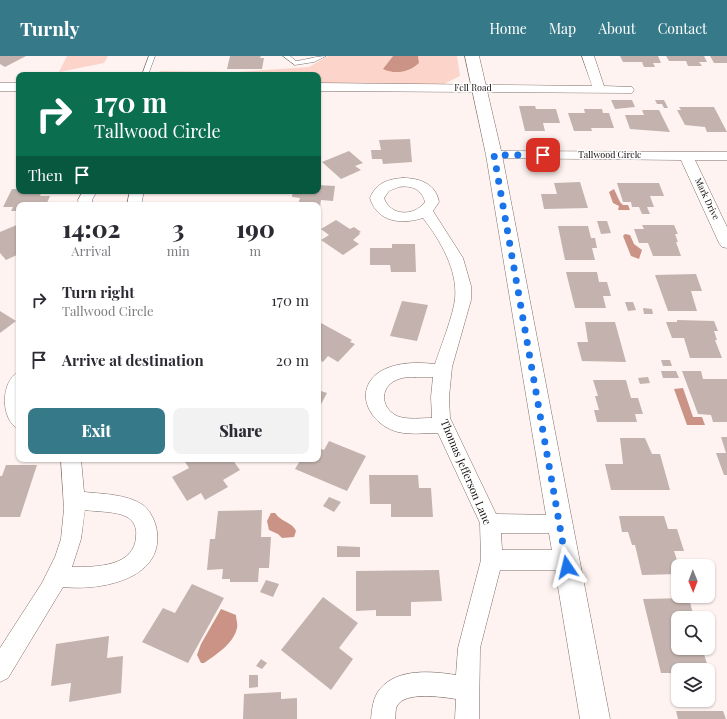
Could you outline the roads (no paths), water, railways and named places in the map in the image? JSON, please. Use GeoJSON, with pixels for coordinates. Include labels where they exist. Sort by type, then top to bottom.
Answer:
{"type":"FeatureCollection","features":[{"type":"Feature","properties":{"kind":"street"},"geometry":{"type":"LineString","coordinates":[[472,56],[494,155],[595,719]]}},
{"type":"Feature","properties":{"kind":"street"},"geometry":{"type":"LineString","coordinates":[[588,56],[600,88]]}},
{"type":"Feature","properties":{"kind":"street"},"geometry":{"type":"LineString","coordinates":[[0,87],[16,87]]}},
{"type":"Feature","properties":{"kind":"street","name":"Fell Road"},"geometry":{"type":"LineString","coordinates":[[321,87],[600,88],[628,90]]}},
{"type":"Feature","properties":{"kind":"street","name":"Tallwood Circle"},"geometry":{"type":"LineString","coordinates":[[494,155],[727,156]]}},
{"type":"Feature","properties":{"kind":"street","name":"Mark Drive"},"geometry":{"type":"LineString","coordinates":[[686,156],[727,243]]}},
{"type":"Feature","properties":{"kind":"street","name":"Thomas Jefferson Lane"},"geometry":{"type":"LineString","coordinates":[[426,212],[455,258],[463,286],[462,305],[442,371],[440,397],[442,418],[490,523],[492,560],[470,648],[467,689],[467,719]]}},
{"type":"Feature","properties":{"kind":"street"},"geometry":{"type":"LineString","coordinates":[[442,371],[405,371],[388,376],[379,384],[374,392],[375,405],[384,416],[397,424],[444,425]]}},
{"type":"Feature","properties":{"kind":"street"},"geometry":{"type":"LineString","coordinates":[[16,382],[12,387],[10,398],[13,415],[16,418]]}},
{"type":"Feature","properties":{"kind":"street"},"geometry":{"type":"LineString","coordinates":[[0,670],[57,576],[72,538],[74,500],[71,462]]}},
{"type":"Feature","properties":{"kind":"street"},"geometry":{"type":"LineString","coordinates":[[57,576],[86,579],[108,576],[121,571],[136,562],[145,550],[148,539],[143,518],[134,511],[118,505],[74,500]]}},
{"type":"Feature","properties":{"kind":"street"},"geometry":{"type":"LineString","coordinates":[[490,523],[559,524]]}},
{"type":"Feature","properties":{"kind":"street"},"geometry":{"type":"LineString","coordinates":[[492,560],[566,560]]}},
{"type":"Feature","properties":{"kind":"street"},"geometry":{"type":"LineString","coordinates":[[383,719],[387,698],[400,688],[438,683],[467,689]]}},
{"type":"Feature","properties":{"kind":"lane"},"geometry":{"type":"LineString","coordinates":[[146,72],[152,56]]}},
{"type":"Feature","properties":{"kind":"lane"},"geometry":{"type":"LineString","coordinates":[[286,56],[295,63],[312,61],[323,56]]}}]}
